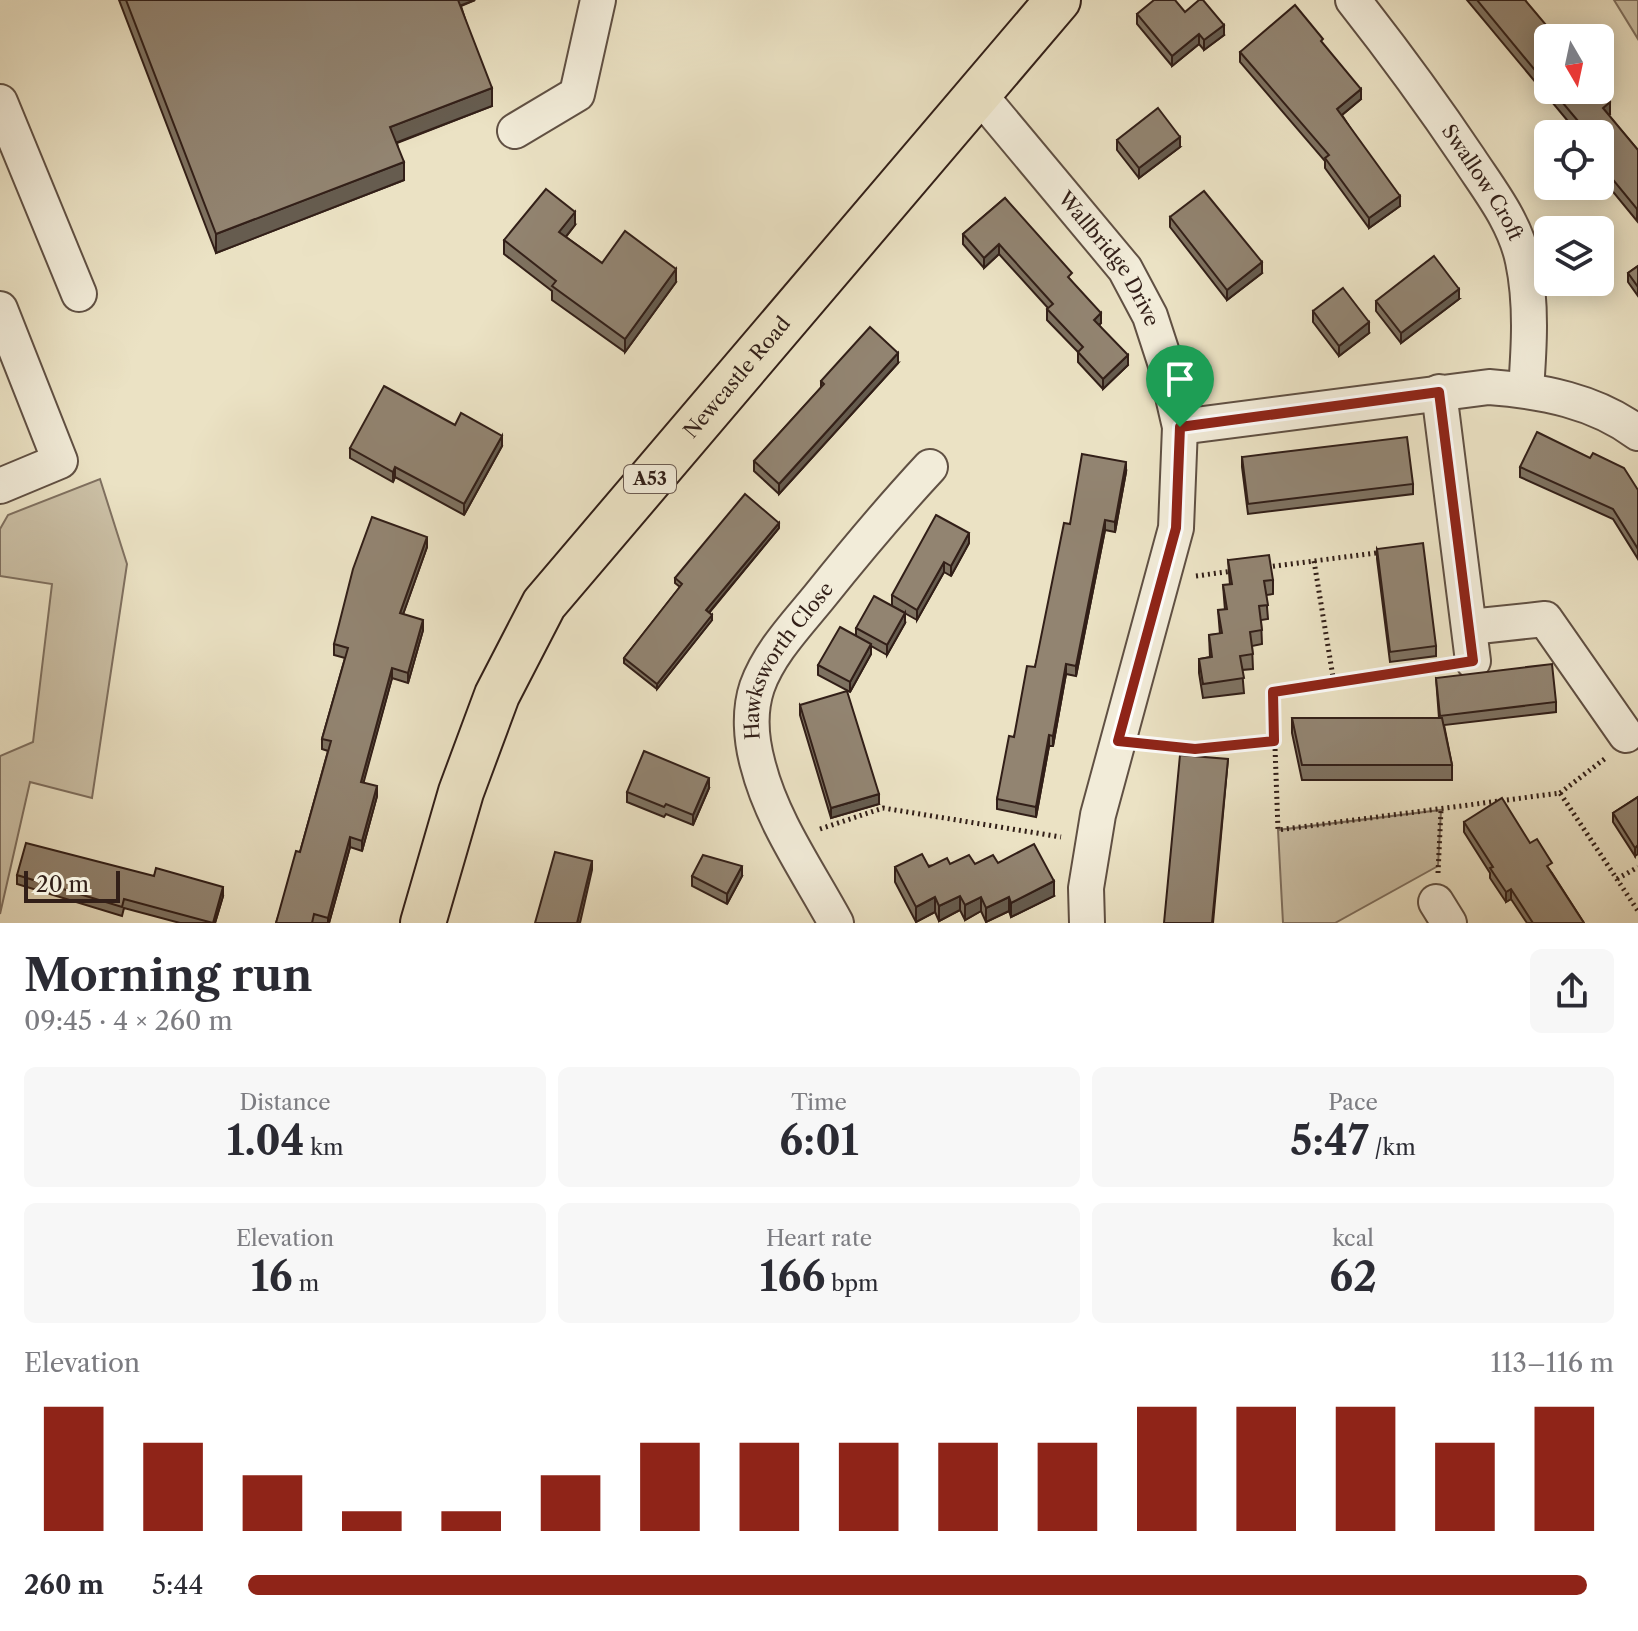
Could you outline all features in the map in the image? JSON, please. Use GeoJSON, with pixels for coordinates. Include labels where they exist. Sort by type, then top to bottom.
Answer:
{"type":"FeatureCollection","features":[{"type":"Feature","properties":{"kind":"highway","name":"Newcastle Road"},"geometry":{"type":"LineString","coordinates":[[423,923],[461,792],[497,695],[544,604],[1058,0]]}},
{"type":"Feature","properties":{"kind":"street"},"geometry":{"type":"LineString","coordinates":[[515,131],[577,94],[598,0]]}},
{"type":"Feature","properties":{"kind":"street","name":"Swallow Croft"},"geometry":{"type":"LineString","coordinates":[[1353,0],[1414,79],[1503,209],[1515,234],[1523,261],[1526,289],[1529,351],[1526,390]]}},
{"type":"Feature","properties":{"kind":"street","name":"Wallbridge Drive"},"geometry":{"type":"LineString","coordinates":[[978,93],[1125,269],[1155,331],[1180,427],[1176,528],[1098,815],[1086,888],[1087,923]]}},
{"type":"Feature","properties":{"kind":"street"},"geometry":{"type":"LineString","coordinates":[[0,102],[79,294]]}},
{"type":"Feature","properties":{"kind":"street"},"geometry":{"type":"LineString","coordinates":[[0,309],[60,461],[0,486]]}},
{"type":"Feature","properties":{"kind":"street"},"geometry":{"type":"LineString","coordinates":[[1180,427],[1489,387],[1526,390],[1569,399],[1618,418],[1638,433]]}},
{"type":"Feature","properties":{"kind":"street"},"geometry":{"type":"LineString","coordinates":[[1439,392],[1473,661]]}},
{"type":"Feature","properties":{"kind":"street","name":"Hawksworth Close"},"geometry":{"type":"LineString","coordinates":[[836,923],[764,788],[757,762],[752,711],[768,662],[887,514],[930,467]]}},
{"type":"Feature","properties":{"kind":"street"},"geometry":{"type":"LineString","coordinates":[[1470,627],[1545,619],[1626,735]]}},
{"type":"Feature","properties":{"kind":"path"},"geometry":{"type":"LineString","coordinates":[[1253,569],[1386,551]]}},
{"type":"Feature","properties":{"kind":"path"},"geometry":{"type":"LineString","coordinates":[[1314,561],[1334,683]]}},
{"type":"Feature","properties":{"kind":"path"},"geometry":{"type":"LineString","coordinates":[[1163,580],[1238,570]]}},
{"type":"Feature","properties":{"kind":"path"},"geometry":{"type":"LineString","coordinates":[[1473,661],[1273,692],[1278,830],[1560,793],[1602,762],[1626,735]]}},
{"type":"Feature","properties":{"kind":"path"},"geometry":{"type":"LineString","coordinates":[[1118,741],[1195,749],[1274,741]]}},
{"type":"Feature","properties":{"kind":"path"},"geometry":{"type":"LineString","coordinates":[[1560,793],[1638,911]]}},
{"type":"Feature","properties":{"kind":"path"},"geometry":{"type":"LineString","coordinates":[[790,839],[883,808],[1093,842]]}},
{"type":"Feature","properties":{"kind":"path"},"geometry":{"type":"LineString","coordinates":[[1441,810],[1441,916]]}},
{"type":"Feature","properties":{"kind":"path"},"geometry":{"type":"LineString","coordinates":[[1617,879],[1638,867]]}},
{"type":"Feature","properties":{"kind":"shaded area"},"geometry":{"type":"Polygon","coordinates":[[[1614,0],[1638,0],[1638,39],[1614,0]]]}},
{"type":"Feature","properties":{"kind":"shaded area"},"geometry":{"type":"Polygon","coordinates":[[[100,479],[127,564],[92,798],[30,782],[0,914],[0,756],[33,742],[52,584],[0,576],[0,529],[8,515],[100,479]]]}},
{"type":"Feature","properties":{"kind":"shaded area"},"geometry":{"type":"Polygon","coordinates":[[[1441,810],[1438,866],[1335,923],[1283,923],[1278,830],[1441,810]]]}},
{"type":"Feature","properties":{"kind":"building"},"geometry":{"type":"Polygon","coordinates":[[[126,0],[458,0],[492,88],[390,127],[404,162],[216,234],[126,0]]]}},
{"type":"Feature","properties":{"kind":"building"},"geometry":{"type":"Polygon","coordinates":[[[1154,0],[1175,0],[1185,12],[1203,0],[1224,25],[1204,40],[1199,34],[1172,56],[1137,14],[1154,0]]]}},
{"type":"Feature","properties":{"kind":"building"},"geometry":{"type":"Polygon","coordinates":[[[1477,0],[1525,0],[1545,24],[1534,24],[1534,69],[1477,0]]]}},
{"type":"Feature","properties":{"kind":"building"},"geometry":{"type":"Polygon","coordinates":[[[1295,5],[1361,89],[1337,109],[1400,196],[1369,218],[1325,158],[1329,155],[1240,52],[1295,5]]]}},
{"type":"Feature","properties":{"kind":"building"},"geometry":{"type":"Polygon","coordinates":[[[1564,104],[1608,104],[1603,108],[1613,120],[1577,120],[1564,104]]]}},
{"type":"Feature","properties":{"kind":"building"},"geometry":{"type":"Polygon","coordinates":[[[1158,108],[1180,137],[1139,168],[1117,140],[1158,108]]]}},
{"type":"Feature","properties":{"kind":"building"},"geometry":{"type":"Polygon","coordinates":[[[1614,121],[1638,150],[1637,209],[1614,181],[1614,121]]]}},
{"type":"Feature","properties":{"kind":"building"},"geometry":{"type":"Polygon","coordinates":[[[546,189],[575,212],[559,232],[602,263],[625,231],[676,269],[625,339],[552,286],[556,281],[504,240],[546,189]]]}},
{"type":"Feature","properties":{"kind":"building"},"geometry":{"type":"Polygon","coordinates":[[[1204,191],[1262,262],[1227,290],[1170,217],[1204,191]]]}},
{"type":"Feature","properties":{"kind":"building"},"geometry":{"type":"Polygon","coordinates":[[[1005,198],[1072,273],[1068,277],[1101,313],[1094,320],[1128,355],[1103,379],[1078,352],[1083,347],[1047,309],[1053,304],[999,244],[984,258],[963,234],[1005,198]]]}},
{"type":"Feature","properties":{"kind":"building"},"geometry":{"type":"Polygon","coordinates":[[[1434,256],[1459,289],[1401,333],[1376,301],[1434,256]]]}},
{"type":"Feature","properties":{"kind":"building"},"geometry":{"type":"Polygon","coordinates":[[[1638,266],[1638,287],[1628,273],[1638,266]]]}},
{"type":"Feature","properties":{"kind":"building"},"geometry":{"type":"Polygon","coordinates":[[[1343,288],[1369,322],[1339,346],[1313,311],[1343,288]]]}},
{"type":"Feature","properties":{"kind":"building"},"geometry":{"type":"Polygon","coordinates":[[[870,327],[898,353],[779,484],[754,461],[824,384],[821,381],[870,327]]]}},
{"type":"Feature","properties":{"kind":"building"},"geometry":{"type":"Polygon","coordinates":[[[384,386],[455,425],[461,413],[502,436],[464,504],[395,467],[393,472],[350,448],[384,386]]]}},
{"type":"Feature","properties":{"kind":"building"},"geometry":{"type":"Polygon","coordinates":[[[1537,432],[1590,458],[1593,453],[1624,468],[1638,490],[1638,549],[1613,509],[1520,467],[1537,432]]]}},
{"type":"Feature","properties":{"kind":"building"},"geometry":{"type":"Polygon","coordinates":[[[1407,437],[1413,484],[1248,504],[1242,457],[1407,437]]]}},
{"type":"Feature","properties":{"kind":"building"},"geometry":{"type":"Polygon","coordinates":[[[1082,454],[1126,462],[1115,522],[1105,520],[1076,666],[1066,664],[1036,807],[997,799],[1009,736],[1014,737],[1027,666],[1035,667],[1064,523],[1070,524],[1082,454]]]}},
{"type":"Feature","properties":{"kind":"building"},"geometry":{"type":"Polygon","coordinates":[[[745,494],[779,523],[706,610],[712,615],[657,684],[624,658],[682,584],[675,578],[745,494]]]}},
{"type":"Feature","properties":{"kind":"building"},"geometry":{"type":"Polygon","coordinates":[[[936,515],[969,533],[951,566],[944,562],[917,610],[892,595],[936,515]]]}},
{"type":"Feature","properties":{"kind":"building"},"geometry":{"type":"Polygon","coordinates":[[[372,517],[427,537],[400,613],[423,620],[408,673],[392,668],[361,782],[377,786],[362,841],[350,837],[328,918],[314,914],[312,923],[276,923],[296,851],[300,852],[331,741],[322,739],[348,648],[334,644],[353,569],[372,517]]]}},
{"type":"Feature","properties":{"kind":"building"},"geometry":{"type":"Polygon","coordinates":[[[1423,543],[1436,646],[1390,652],[1377,549],[1423,543]]]}},
{"type":"Feature","properties":{"kind":"building"},"geometry":{"type":"Polygon","coordinates":[[[1269,555],[1273,580],[1264,581],[1268,605],[1259,606],[1262,630],[1250,632],[1253,654],[1240,656],[1244,678],[1203,684],[1199,659],[1212,657],[1209,635],[1222,633],[1218,610],[1227,609],[1223,585],[1232,584],[1228,560],[1269,555]]]}},
{"type":"Feature","properties":{"kind":"building"},"geometry":{"type":"Polygon","coordinates":[[[874,596],[905,613],[887,645],[856,628],[874,596]]]}},
{"type":"Feature","properties":{"kind":"building"},"geometry":{"type":"Polygon","coordinates":[[[840,627],[871,644],[850,682],[818,665],[840,627]]]}},
{"type":"Feature","properties":{"kind":"building"},"geometry":{"type":"Polygon","coordinates":[[[1552,664],[1556,702],[1440,716],[1436,678],[1552,664]]]}},
{"type":"Feature","properties":{"kind":"building"},"geometry":{"type":"Polygon","coordinates":[[[847,691],[879,794],[831,808],[800,705],[847,691]]]}},
{"type":"Feature","properties":{"kind":"building"},"geometry":{"type":"Polygon","coordinates":[[[1292,718],[1442,718],[1452,765],[1302,765],[1292,718]]]}},
{"type":"Feature","properties":{"kind":"building"},"geometry":{"type":"Polygon","coordinates":[[[644,751],[709,778],[693,815],[627,792],[644,751]]]}},
{"type":"Feature","properties":{"kind":"building"},"geometry":{"type":"Polygon","coordinates":[[[1180,755],[1228,759],[1212,923],[1164,923],[1180,755]]]}},
{"type":"Feature","properties":{"kind":"building"},"geometry":{"type":"Polygon","coordinates":[[[1638,797],[1638,845],[1635,848],[1613,813],[1638,797]]]}},
{"type":"Feature","properties":{"kind":"building"},"geometry":{"type":"Polygon","coordinates":[[[1502,798],[1530,843],[1537,839],[1552,863],[1547,866],[1584,923],[1533,923],[1511,889],[1506,892],[1490,868],[1493,867],[1464,822],[1502,798]]]}},
{"type":"Feature","properties":{"kind":"building"},"geometry":{"type":"Polygon","coordinates":[[[26,843],[154,876],[156,868],[223,887],[213,923],[124,899],[122,907],[17,875],[26,843]]]}},
{"type":"Feature","properties":{"kind":"building"},"geometry":{"type":"Polygon","coordinates":[[[1034,844],[1054,881],[1011,903],[1009,897],[986,908],[981,897],[965,905],[960,896],[939,906],[935,897],[916,907],[895,867],[922,854],[929,867],[947,858],[950,864],[969,855],[975,864],[993,855],[998,863],[1034,844]]]}},
{"type":"Feature","properties":{"kind":"building"},"geometry":{"type":"Polygon","coordinates":[[[555,852],[592,861],[577,923],[535,923],[555,852]]]}},
{"type":"Feature","properties":{"kind":"building"},"geometry":{"type":"Polygon","coordinates":[[[703,855],[742,866],[727,894],[692,876],[703,855]]]}},
{"type":"Feature","properties":{"kind":"route"},"geometry":{"type":"LineString","coordinates":[[1439,392],[1473,661],[1273,692],[1274,741],[1195,749],[1118,741],[1176,528],[1180,427],[1439,392]]}}]}
